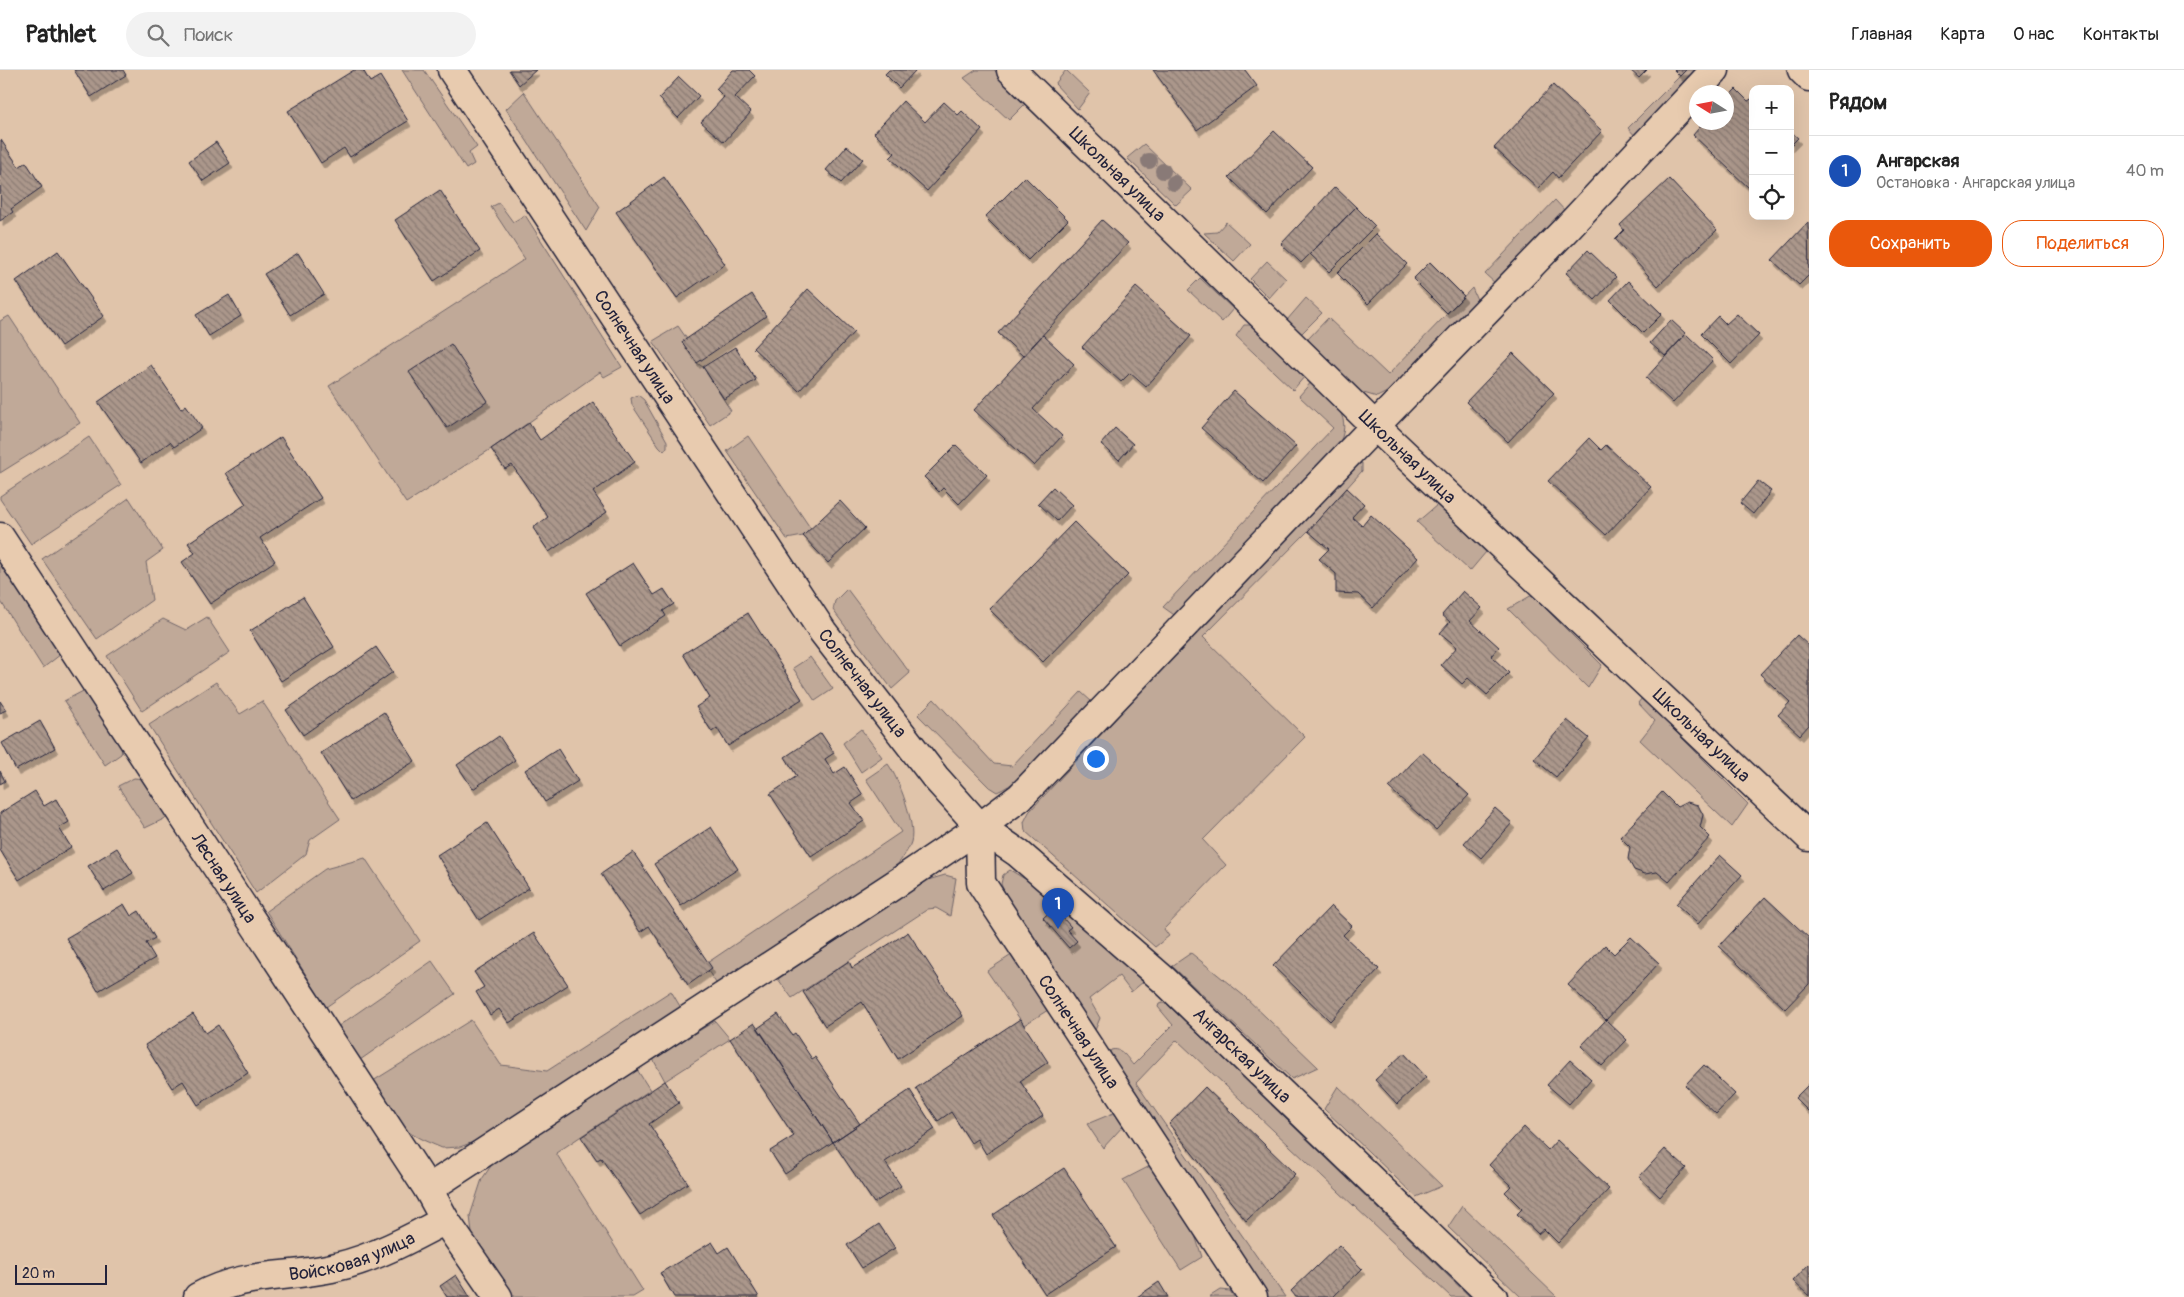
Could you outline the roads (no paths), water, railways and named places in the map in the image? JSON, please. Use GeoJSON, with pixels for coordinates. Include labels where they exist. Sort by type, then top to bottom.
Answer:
{"type":"FeatureCollection","features":[{"type":"Feature","properties":{"kind":"street","name":"Солнечная улица"},"geometry":{"type":"LineString","coordinates":[[452,70],[823,632],[935,777],[980,827],[980,883],[1253,1297]]}},
{"type":"Feature","properties":{"kind":"street","name":"Школьная улица"},"geometry":{"type":"LineString","coordinates":[[1011,70],[1375,426],[1809,837]]}},
{"type":"Feature","properties":{"kind":"street"},"geometry":{"type":"LineString","coordinates":[[428,1189],[980,827],[1020,797],[1569,226],[1715,70]]}},
{"type":"Feature","properties":{"kind":"street"},"geometry":{"type":"LineString","coordinates":[[1802,70],[1809,77]]}},
{"type":"Feature","properties":{"kind":"street","name":"Лесная улица"},"geometry":{"type":"LineString","coordinates":[[0,537],[428,1189],[445,1220],[498,1297]]}},
{"type":"Feature","properties":{"kind":"street","name":"Ангарская улица"},"geometry":{"type":"LineString","coordinates":[[980,827],[1018,853],[1164,980],[1493,1297]]}},
{"type":"Feature","properties":{"kind":"street","name":"Войсковая улица"},"geometry":{"type":"LineString","coordinates":[[198,1297],[242,1279],[336,1267],[402,1243],[445,1220]]}},
{"type":"Feature","properties":{"kind":"place","name":"Ангарская"},"geometry":{"type":"Point","coordinates":[1058,929]}}]}
